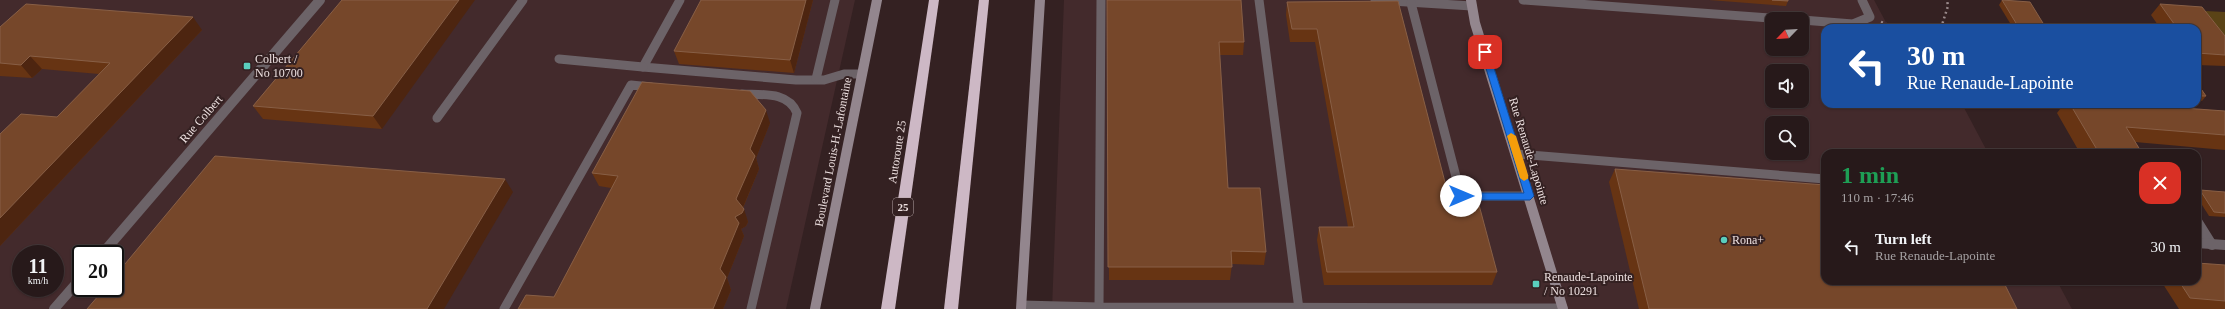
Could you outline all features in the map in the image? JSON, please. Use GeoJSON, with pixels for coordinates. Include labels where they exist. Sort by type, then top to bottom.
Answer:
{"type":"FeatureCollection","features":[{"type":"Feature","properties":{"kind":"highway","name":"Autoroute 25"},"geometry":{"type":"LineString","coordinates":[[888,309],[934,0]]}},
{"type":"Feature","properties":{"kind":"highway"},"geometry":{"type":"LineString","coordinates":[[951,309],[984,0]]}},
{"type":"Feature","properties":{"kind":"main road","name":"Boulevard Louis-H.-Lafontaine"},"geometry":{"type":"LineString","coordinates":[[815,309],[877,0]]}},
{"type":"Feature","properties":{"kind":"main road"},"geometry":{"type":"LineString","coordinates":[[1021,307],[1040,0]]}},
{"type":"Feature","properties":{"kind":"main road","name":"Rue Renaude-Lapointe"},"geometry":{"type":"LineString","coordinates":[[1471,3],[1563,309]]}},
{"type":"Feature","properties":{"kind":"street","name":"Rue Colbert"},"geometry":{"type":"LineString","coordinates":[[110,245],[320,0]]}},
{"type":"Feature","properties":{"kind":"street"},"geometry":{"type":"LineString","coordinates":[[2201,227],[2212,244]]}},
{"type":"Feature","properties":{"kind":"street"},"geometry":{"type":"LineString","coordinates":[[2201,243],[2225,246]]}},
{"type":"Feature","properties":{"kind":"street"},"geometry":{"type":"LineString","coordinates":[[54,309],[72,288]]}},
{"type":"Feature","properties":{"kind":"lane"},"geometry":{"type":"LineString","coordinates":[[437,118],[523,0]]}},
{"type":"Feature","properties":{"kind":"lane"},"geometry":{"type":"LineString","coordinates":[[643,67],[680,0]]}},
{"type":"Feature","properties":{"kind":"lane"},"geometry":{"type":"LineString","coordinates":[[816,80],[835,0]]}},
{"type":"Feature","properties":{"kind":"lane"},"geometry":{"type":"LineString","coordinates":[[1099,308],[1101,0]]}},
{"type":"Feature","properties":{"kind":"lane"},"geometry":{"type":"LineString","coordinates":[[1259,0],[1299,308]]}},
{"type":"Feature","properties":{"kind":"lane"},"geometry":{"type":"LineString","coordinates":[[1375,0],[1411,3],[1471,3]]}},
{"type":"Feature","properties":{"kind":"lane"},"geometry":{"type":"LineString","coordinates":[[1523,0],[1603,3],[1765,17]]}},
{"type":"Feature","properties":{"kind":"lane"},"geometry":{"type":"LineString","coordinates":[[1809,21],[1853,24],[1870,17],[1862,0]]}},
{"type":"Feature","properties":{"kind":"lane"},"geometry":{"type":"LineString","coordinates":[[1411,3],[1461,196],[1530,196]]}},
{"type":"Feature","properties":{"kind":"lane"},"geometry":{"type":"LineString","coordinates":[[559,59],[796,80],[824,80],[848,74],[862,74]]}},
{"type":"Feature","properties":{"kind":"lane"},"geometry":{"type":"LineString","coordinates":[[504,309],[630,85],[660,88]]}},
{"type":"Feature","properties":{"kind":"lane"},"geometry":{"type":"LineString","coordinates":[[730,93],[783,98],[792,103],[797,113],[750,309]]}},
{"type":"Feature","properties":{"kind":"lane"},"geometry":{"type":"LineString","coordinates":[[1517,154],[1821,178]]}},
{"type":"Feature","properties":{"kind":"lane"},"geometry":{"type":"LineString","coordinates":[[1021,307],[1563,309]]}},
{"type":"Feature","properties":{"kind":"path"},"geometry":{"type":"LineString","coordinates":[[1942,24],[1948,6],[1947,0]]}},
{"type":"Feature","properties":{"kind":"shaded area"},"geometry":{"type":"Polygon","coordinates":[[[0,0],[855,0],[786,309],[0,309],[0,0]]]}},
{"type":"Feature","properties":{"kind":"shaded area"},"geometry":{"type":"Polygon","coordinates":[[[1064,0],[1874,0],[1887,24],[1821,24],[1821,108],[1964,108],[1986,149],[1821,149],[1821,285],[2059,285],[2072,309],[1052,309],[1064,0]]]}},
{"type":"Feature","properties":{"kind":"shaded area"},"geometry":{"type":"Polygon","coordinates":[[[2205,11],[2225,12],[2225,37],[2205,11]]]}},
{"type":"Feature","properties":{"kind":"building"},"geometry":{"type":"Polygon","coordinates":[[[342,0],[459,0],[373,116],[253,106],[342,0]]]}},
{"type":"Feature","properties":{"kind":"building"},"geometry":{"type":"Polygon","coordinates":[[[701,0],[806,0],[790,60],[674,51],[701,0]]]}},
{"type":"Feature","properties":{"kind":"building"},"geometry":{"type":"Polygon","coordinates":[[[1107,0],[1241,0],[1244,42],[1219,42],[1228,188],[1260,188],[1266,252],[1231,251],[1232,267],[1108,267],[1107,0]]]}},
{"type":"Feature","properties":{"kind":"building"},"geometry":{"type":"Polygon","coordinates":[[[2002,0],[2030,2],[2044,24],[2017,24],[2002,0]]]}},
{"type":"Feature","properties":{"kind":"building"},"geometry":{"type":"Polygon","coordinates":[[[1398,1],[1447,190],[1475,190],[1497,272],[1327,272],[1319,227],[1354,227],[1317,29],[1292,29],[1287,2],[1398,1]]]}},
{"type":"Feature","properties":{"kind":"building"},"geometry":{"type":"Polygon","coordinates":[[[26,4],[193,17],[0,218],[0,134],[21,114],[57,117],[110,63],[30,56],[21,65],[0,63],[0,27],[26,4]]]}},
{"type":"Feature","properties":{"kind":"building"},"geometry":{"type":"Polygon","coordinates":[[[2160,4],[2202,7],[2225,36],[2225,55],[2201,53],[2201,24],[2174,24],[2160,4]]]}},
{"type":"Feature","properties":{"kind":"building"},"geometry":{"type":"Polygon","coordinates":[[[642,82],[750,91],[766,110],[750,149],[755,156],[736,199],[744,209],[742,213],[735,217],[739,223],[720,269],[726,277],[713,309],[518,309],[526,295],[554,297],[618,176],[592,173],[642,82]]]}},
{"type":"Feature","properties":{"kind":"building"},"geometry":{"type":"Polygon","coordinates":[[[2201,89],[2206,96],[2201,96],[2201,89]]]}},
{"type":"Feature","properties":{"kind":"building"},"geometry":{"type":"Polygon","coordinates":[[[2072,108],[2183,108],[2225,111],[2225,135],[2126,127],[2140,149],[2097,149],[2072,108]]]}},
{"type":"Feature","properties":{"kind":"building"},"geometry":{"type":"Polygon","coordinates":[[[215,156],[505,179],[427,309],[87,309],[97,297],[124,297],[124,265],[215,156]]]}},
{"type":"Feature","properties":{"kind":"building","name":"Rona+"},"geometry":{"type":"Polygon","coordinates":[[[1615,169],[1821,185],[1821,285],[2005,285],[2017,309],[1649,309],[1615,169]]]}},
{"type":"Feature","properties":{"kind":"building"},"geometry":{"type":"Polygon","coordinates":[[[2201,190],[2225,192],[2225,213],[2214,212],[2201,190]]]}},
{"type":"Feature","properties":{"kind":"building"},"geometry":{"type":"Polygon","coordinates":[[[2201,263],[2225,265],[2225,301],[2190,298],[2182,285],[2201,285],[2201,263]]]}},
{"type":"Feature","properties":{"kind":"slow traffic"},"geometry":{"type":"LineString","coordinates":[[1511,136],[1524,178]]}},
{"type":"Feature","properties":{"kind":"place","name":"Colbert / No 10700"},"geometry":{"type":"Point","coordinates":[247,66]}},
{"type":"Feature","properties":{"kind":"place","name":"Rona+"},"geometry":{"type":"Point","coordinates":[1724,240]}},
{"type":"Feature","properties":{"kind":"place","name":"Renaude-Lapointe / No 10291"},"geometry":{"type":"Point","coordinates":[1536,284]}},
{"type":"Feature","properties":{"kind":"route"},"geometry":{"type":"LineString","coordinates":[[1461,196],[1530,196],[1485,52]]}}]}
